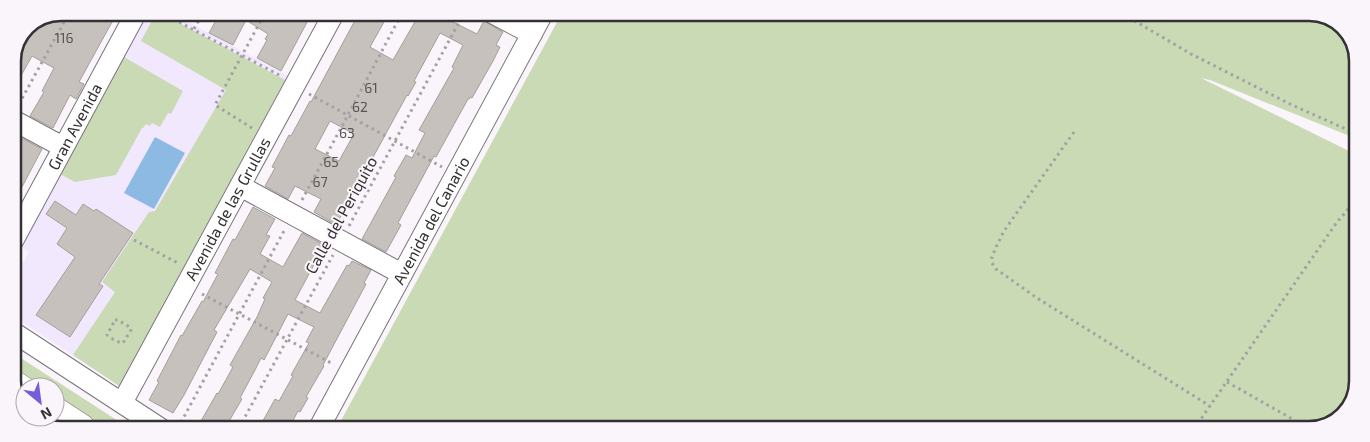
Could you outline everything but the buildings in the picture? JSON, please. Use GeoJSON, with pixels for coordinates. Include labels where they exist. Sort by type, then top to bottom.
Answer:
{"type":"FeatureCollection","features":[{"type":"Feature","properties":{"kind":"street","name":"Gran Avenida"},"geometry":{"type":"LineString","coordinates":[[21,226],[132,21]]}},
{"type":"Feature","properties":{"kind":"street","name":"Avenida de las Grullas"},"geometry":{"type":"LineString","coordinates":[[122,403],[186,276],[240,186],[330,21]]}},
{"type":"Feature","properties":{"kind":"street"},"geometry":{"type":"LineString","coordinates":[[507,21],[532,34]]}},
{"type":"Feature","properties":{"kind":"street","name":"Avenida del Canario"},"geometry":{"type":"LineString","coordinates":[[323,421],[539,21]]}},
{"type":"Feature","properties":{"kind":"street"},"geometry":{"type":"LineString","coordinates":[[21,118],[62,147]]}},
{"type":"Feature","properties":{"kind":"street"},"geometry":{"type":"LineString","coordinates":[[240,186],[402,274]]}},
{"type":"Feature","properties":{"kind":"street"},"geometry":{"type":"LineString","coordinates":[[21,337],[149,421]]}},
{"type":"Feature","properties":{"kind":"path"},"geometry":{"type":"LineString","coordinates":[[21,103],[64,21]]}},
{"type":"Feature","properties":{"kind":"path"},"geometry":{"type":"LineString","coordinates":[[178,21],[244,54],[287,79],[294,86],[456,175]]}},
{"type":"Feature","properties":{"kind":"path"},"geometry":{"type":"LineString","coordinates":[[194,29],[198,21]]}},
{"type":"Feature","properties":{"kind":"path"},"geometry":{"type":"LineString","coordinates":[[259,132],[215,105],[262,21]]}},
{"type":"Feature","properties":{"kind":"path","name":"Calle del Periquito"},"geometry":{"type":"LineString","coordinates":[[243,421],[460,21]]}},
{"type":"Feature","properties":{"kind":"path"},"geometry":{"type":"LineString","coordinates":[[1135,21],[1208,62],[1292,105],[1349,130]]}},
{"type":"Feature","properties":{"kind":"path"},"geometry":{"type":"LineString","coordinates":[[1074,132],[1004,231],[992,257],[992,263],[1000,273],[1037,298],[1210,406]]}},
{"type":"Feature","properties":{"kind":"path"},"geometry":{"type":"LineString","coordinates":[[1200,421],[1337,222],[1349,209]]}},
{"type":"Feature","properties":{"kind":"path"},"geometry":{"type":"LineString","coordinates":[[134,240],[186,276],[287,339],[349,372]]}},
{"type":"Feature","properties":{"kind":"path"},"geometry":{"type":"LineString","coordinates":[[115,320],[130,327],[131,330],[123,343],[108,336],[115,320]]}},
{"type":"Feature","properties":{"kind":"path"},"geometry":{"type":"LineString","coordinates":[[1227,382],[1296,421]]}},
{"type":"Feature","properties":{"kind":"shaded area"},"geometry":{"type":"Polygon","coordinates":[[[141,21],[187,21],[290,77],[121,387],[21,321],[21,266],[29,252],[21,247],[21,240],[141,21]]]}},
{"type":"Feature","properties":{"kind":"green space"},"geometry":{"type":"Polygon","coordinates":[[[152,21],[176,21],[285,80],[119,386],[73,355],[115,292],[102,282],[149,212],[155,211],[226,90],[141,41],[152,21]]]}},
{"type":"Feature","properties":{"kind":"green space"},"geometry":{"type":"Polygon","coordinates":[[[558,21],[1309,21],[1324,24],[1331,28],[1347,48],[1349,59],[1349,136],[1201,78],[1349,151],[1349,381],[1342,403],[1322,419],[1309,421],[341,421],[558,21]]]}},
{"type":"Feature","properties":{"kind":"green space"},"geometry":{"type":"Polygon","coordinates":[[[124,57],[183,91],[171,114],[168,113],[160,127],[152,123],[150,126],[146,124],[142,128],[116,175],[75,182],[60,174],[124,57]]]}},
{"type":"Feature","properties":{"kind":"green space"},"geometry":{"type":"Polygon","coordinates":[[[21,358],[50,377],[21,377],[21,358]]]}},
{"type":"Feature","properties":{"kind":"green space"},"geometry":{"type":"Polygon","coordinates":[[[65,387],[118,421],[85,421],[65,408],[65,387]]]}},
{"type":"Feature","properties":{"kind":"water"},"geometry":{"type":"Polygon","coordinates":[[[155,137],[185,153],[154,209],[124,193],[155,137]]]}}]}
